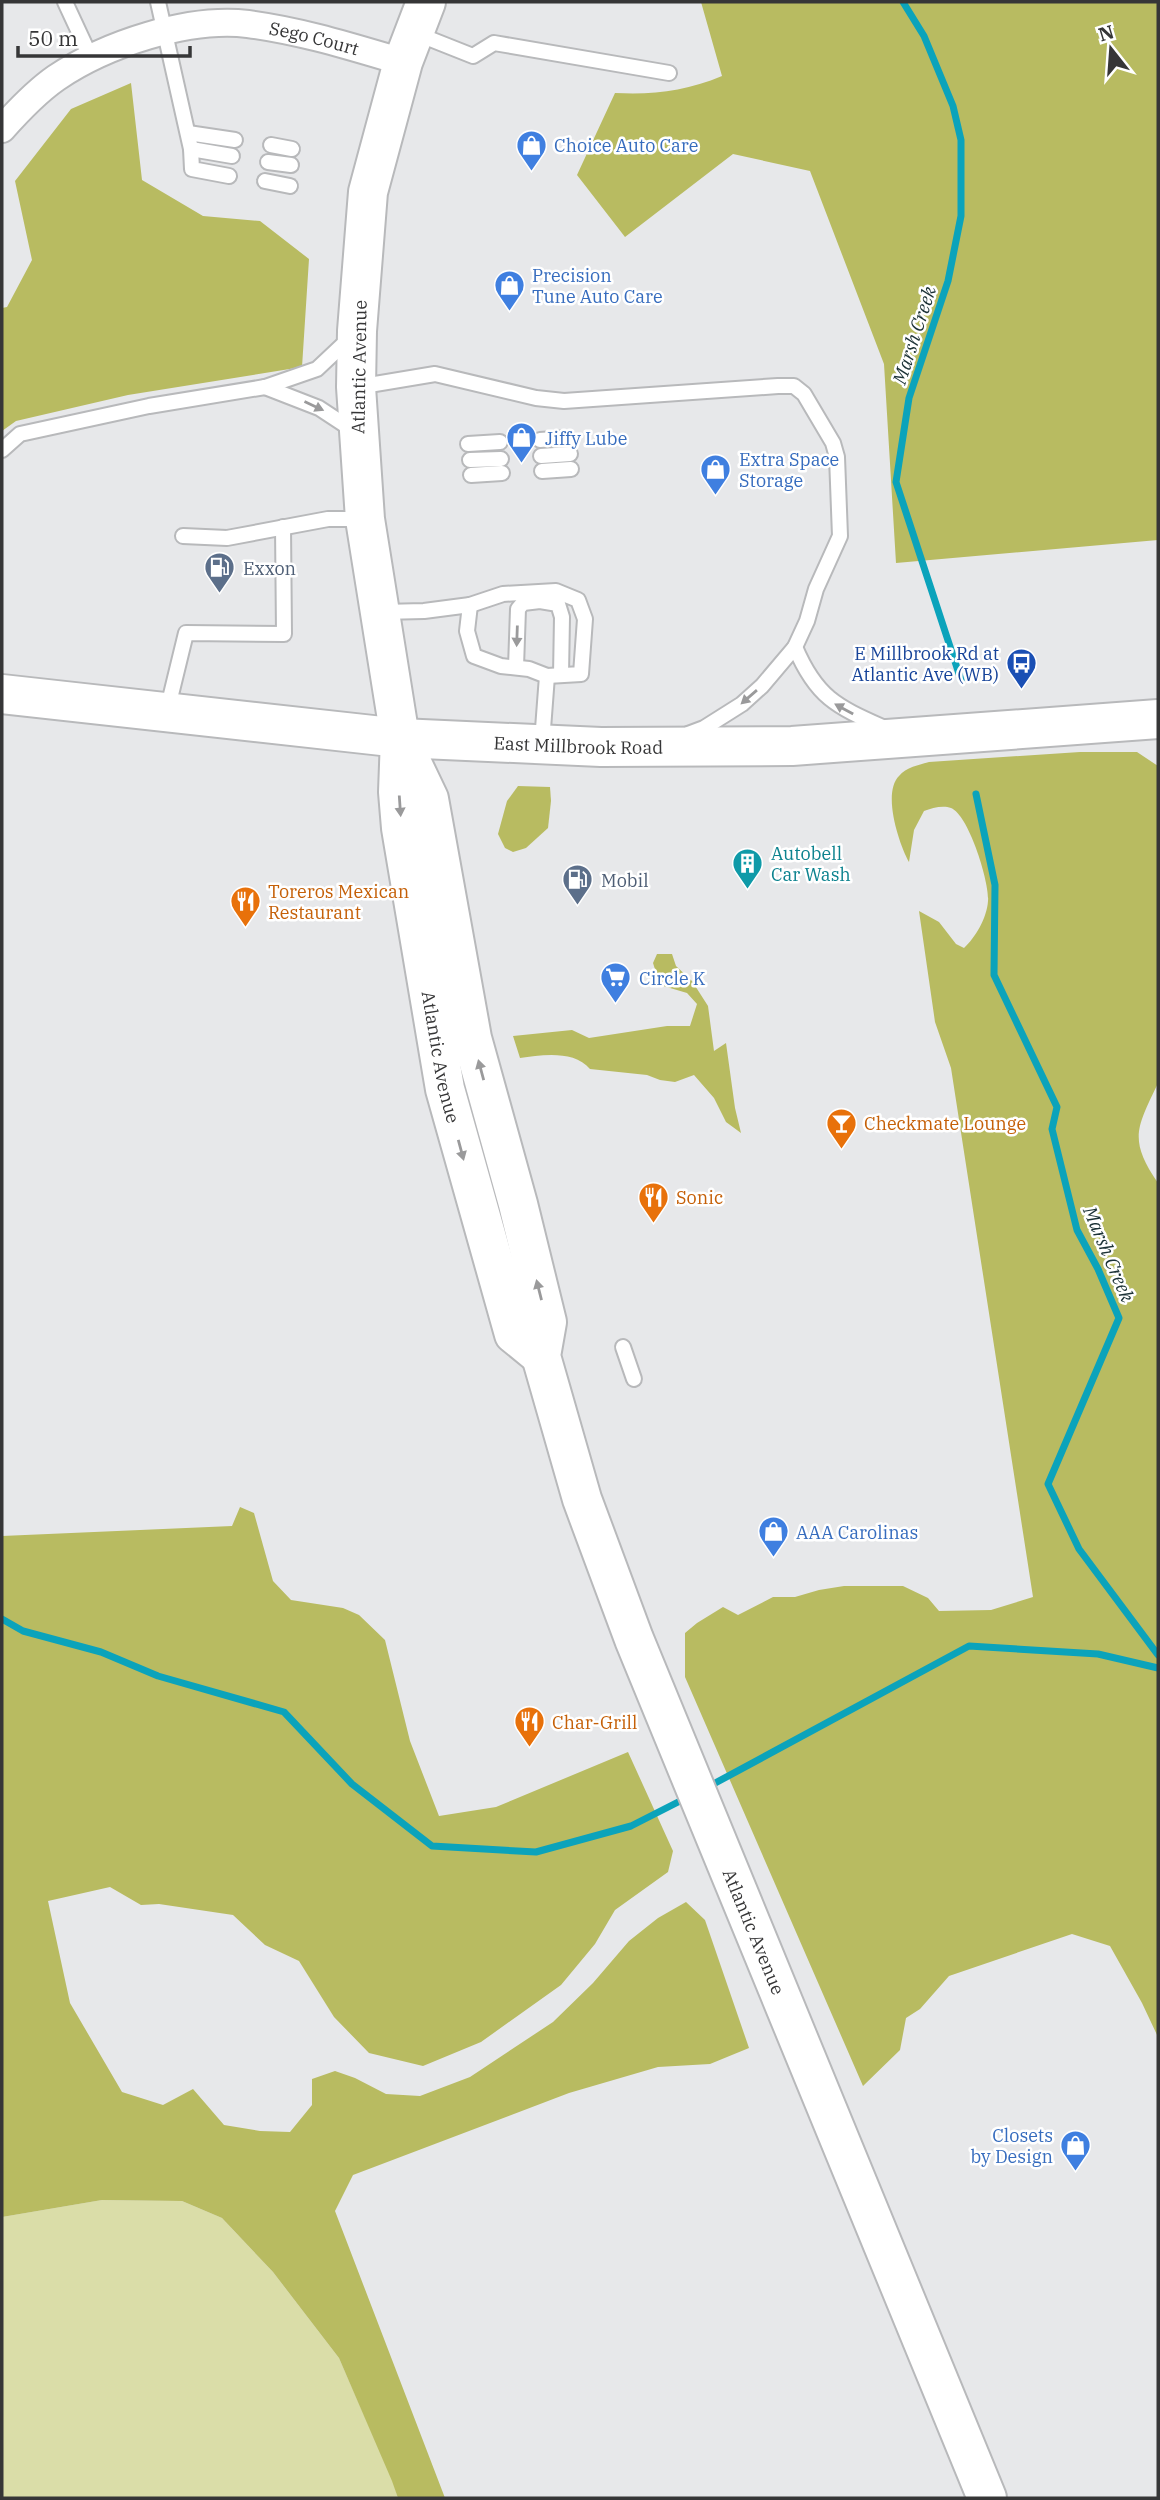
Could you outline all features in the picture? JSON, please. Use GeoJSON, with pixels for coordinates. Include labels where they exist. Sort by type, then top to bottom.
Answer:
{"type":"FeatureCollection","features":[{"type":"Feature","properties":{"kind":"main road","name":"Atlantic Avenue"},"geometry":{"type":"LineString","coordinates":[[414,32],[368,192],[357,331],[356,387],[365,519],[400,738],[398,792],[401,828],[445,1089],[514,1334],[541,1356],[582,1499],[618,1599],[987,2498]]}},
{"type":"Feature","properties":{"kind":"main road","name":"East Millbrook Road"},"geometry":{"type":"LineString","coordinates":[[2,694],[400,738],[661,747],[792,746],[1158,719]]}},
{"type":"Feature","properties":{"kind":"street","name":"Sego Court"},"geometry":{"type":"LineString","coordinates":[[2,129],[56,78],[103,52],[164,31],[194,26],[245,24],[321,37],[414,32]]}},
{"type":"Feature","properties":{"kind":"lane"},"geometry":{"type":"LineString","coordinates":[[65,2],[91,58]]}},
{"type":"Feature","properties":{"kind":"lane"},"geometry":{"type":"LineString","coordinates":[[158,2],[188,133],[192,169],[229,176]]}},
{"type":"Feature","properties":{"kind":"lane"},"geometry":{"type":"LineString","coordinates":[[414,32],[473,56],[494,43],[669,73]]}},
{"type":"Feature","properties":{"kind":"lane"},"geometry":{"type":"LineString","coordinates":[[188,133],[235,140]]}},
{"type":"Feature","properties":{"kind":"lane"},"geometry":{"type":"LineString","coordinates":[[271,145],[292,149]]}},
{"type":"Feature","properties":{"kind":"lane"},"geometry":{"type":"LineString","coordinates":[[191,149],[232,156]]}},
{"type":"Feature","properties":{"kind":"lane"},"geometry":{"type":"LineString","coordinates":[[268,162],[291,165]]}},
{"type":"Feature","properties":{"kind":"lane"},"geometry":{"type":"LineString","coordinates":[[265,181],[290,186]]}},
{"type":"Feature","properties":{"kind":"lane"},"geometry":{"type":"LineString","coordinates":[[2,450],[20,434],[149,406],[265,387],[317,369],[357,331]]}},
{"type":"Feature","properties":{"kind":"lane"},"geometry":{"type":"LineString","coordinates":[[356,387],[435,373],[536,398],[569,401],[794,386],[804,394],[833,443],[837,457],[840,536],[816,589],[807,621],[794,647],[762,686],[729,713],[704,728],[661,747]]}},
{"type":"Feature","properties":{"kind":"lane"},"geometry":{"type":"LineString","coordinates":[[265,387],[319,408],[358,433]]}},
{"type":"Feature","properties":{"kind":"lane"},"geometry":{"type":"LineString","coordinates":[[540,440],[568,438]]}},
{"type":"Feature","properties":{"kind":"lane"},"geometry":{"type":"LineString","coordinates":[[468,444],[500,442]]}},
{"type":"Feature","properties":{"kind":"lane"},"geometry":{"type":"LineString","coordinates":[[541,464],[570,462]]}},
{"type":"Feature","properties":{"kind":"lane"},"geometry":{"type":"LineString","coordinates":[[470,468],[502,466]]}},
{"type":"Feature","properties":{"kind":"lane"},"geometry":{"type":"LineString","coordinates":[[183,536],[227,538],[328,519],[365,519]]}},
{"type":"Feature","properties":{"kind":"lane"},"geometry":{"type":"LineString","coordinates":[[167,711],[186,633],[284,634],[283,527]]}},
{"type":"Feature","properties":{"kind":"lane"},"geometry":{"type":"LineString","coordinates":[[381,612],[424,611],[470,605],[503,594],[556,591],[578,600],[584,619],[581,674],[554,676],[529,669],[501,666],[474,656],[467,631],[470,605]]}},
{"type":"Feature","properties":{"kind":"lane"},"geometry":{"type":"LineString","coordinates":[[516,667],[518,609],[523,603],[540,600],[558,604],[562,617],[542,744]]}},
{"type":"Feature","properties":{"kind":"lane"},"geometry":{"type":"LineString","coordinates":[[794,647],[820,690],[838,707],[906,737]]}},
{"type":"Feature","properties":{"kind":"lane"},"geometry":{"type":"LineString","coordinates":[[623,1347],[634,1380]]}},
{"type":"Feature","properties":{"kind":"green space"},"geometry":{"type":"Polygon","coordinates":[[[701,2],[1158,2],[1158,540],[896,563],[884,364],[810,171],[733,154],[625,237],[577,175],[615,93],[670,91],[722,76],[701,2]]]}},
{"type":"Feature","properties":{"kind":"green space"},"geometry":{"type":"Polygon","coordinates":[[[131,83],[142,180],[203,216],[260,221],[309,259],[302,367],[128,395],[16,421],[2,431],[2,308],[7,307],[32,260],[15,181],[71,109],[131,83]]]}},
{"type":"Feature","properties":{"kind":"green space"},"geometry":{"type":"Polygon","coordinates":[[[1080,752],[1137,752],[1158,766],[1158,1083],[1141,1123],[1139,1144],[1142,1155],[1158,1183],[1158,2037],[1110,1946],[1072,1934],[949,1976],[920,2009],[906,2018],[900,2050],[863,2086],[685,1677],[685,1633],[723,1607],[738,1615],[773,1597],[795,1597],[844,1586],[903,1586],[928,1598],[939,1611],[991,1610],[1033,1597],[951,1068],[935,1022],[919,911],[939,922],[956,944],[964,948],[983,921],[988,901],[986,880],[965,823],[958,813],[948,807],[924,811],[914,830],[909,862],[894,819],[892,794],[894,784],[905,770],[929,762],[1080,752]]]}},
{"type":"Feature","properties":{"kind":"green space"},"geometry":{"type":"Polygon","coordinates":[[[518,786],[550,787],[551,801],[548,828],[526,848],[513,852],[505,848],[498,834],[507,801],[518,786]]]}},
{"type":"Feature","properties":{"kind":"green space"},"geometry":{"type":"Polygon","coordinates":[[[657,954],[672,954],[676,966],[692,981],[708,1006],[714,1051],[726,1043],[741,1133],[726,1122],[714,1098],[694,1075],[675,1082],[647,1075],[590,1069],[567,1056],[520,1058],[513,1036],[572,1030],[589,1038],[667,1026],[690,1026],[697,1004],[687,993],[660,985],[653,963],[657,954]]]}},
{"type":"Feature","properties":{"kind":"green space"},"geometry":{"type":"Polygon","coordinates":[[[240,1507],[254,1513],[273,1581],[291,1600],[343,1608],[359,1615],[385,1640],[410,1741],[439,1816],[496,1807],[628,1752],[673,1851],[668,1872],[615,1910],[595,1944],[561,1985],[481,2042],[423,2066],[369,2053],[334,2017],[299,1961],[265,1945],[233,1915],[159,1904],[141,1905],[110,1887],[48,1901],[70,2003],[122,2092],[163,2105],[193,2089],[224,2125],[260,2131],[290,2132],[312,2105],[312,2079],[335,2071],[386,2094],[420,2096],[470,2077],[553,2022],[593,1983],[629,1941],[658,1918],[686,1902],[705,1920],[749,2048],[710,2064],[658,2067],[569,2093],[353,2175],[335,2211],[445,2498],[398,2498],[339,2358],[273,2272],[222,2218],[182,2201],[102,2200],[2,2217],[2,1536],[232,1526],[240,1507]]]}},
{"type":"Feature","properties":{"kind":"green space"},"geometry":{"type":"Polygon","coordinates":[[[102,2200],[182,2201],[222,2218],[273,2272],[339,2358],[398,2498],[2,2498],[2,2217],[102,2200]]]}},
{"type":"Feature","properties":{"kind":"waterway","name":"Marsh Creek"},"geometry":{"type":"LineString","coordinates":[[903,2],[924,36],[953,106],[961,140],[961,216],[948,281],[909,398],[896,482],[961,680]]}},
{"type":"Feature","properties":{"kind":"waterway","name":"Marsh Creek"},"geometry":{"type":"LineString","coordinates":[[976,794],[995,885],[994,975],[1057,1107],[1052,1129],[1077,1230],[1098,1269],[1119,1318],[1048,1484],[1079,1549],[1158,1655]]}},
{"type":"Feature","properties":{"kind":"waterway"},"geometry":{"type":"LineString","coordinates":[[2,1619],[23,1631],[101,1652],[158,1676],[284,1712],[352,1784],[432,1846],[536,1852],[631,1826],[686,1798]]}},
{"type":"Feature","properties":{"kind":"waterway"},"geometry":{"type":"LineString","coordinates":[[706,1788],[969,1646],[1098,1654],[1158,1668]]}},
{"type":"Feature","properties":{"kind":"place","name":"Choice Auto Care"},"geometry":{"type":"Point","coordinates":[531,172]}},
{"type":"Feature","properties":{"kind":"place","name":"Precision Tune Auto Care"},"geometry":{"type":"Point","coordinates":[509,312]}},
{"type":"Feature","properties":{"kind":"place","name":"Jiffy Lube"},"geometry":{"type":"Point","coordinates":[522,465]}},
{"type":"Feature","properties":{"kind":"place","name":"Extra Space Storage"},"geometry":{"type":"Point","coordinates":[716,496]}},
{"type":"Feature","properties":{"kind":"place","name":"Exxon"},"geometry":{"type":"Point","coordinates":[220,595]}},
{"type":"Feature","properties":{"kind":"place","name":"E Millbrook Rd at Atlantic Ave (WB)"},"geometry":{"type":"Point","coordinates":[1022,690]}},
{"type":"Feature","properties":{"kind":"place","name":"Autobell Car Wash"},"geometry":{"type":"Point","coordinates":[748,890]}},
{"type":"Feature","properties":{"kind":"place","name":"Mobil"},"geometry":{"type":"Point","coordinates":[578,907]}},
{"type":"Feature","properties":{"kind":"place","name":"Toreros Mexican Restaurant"},"geometry":{"type":"Point","coordinates":[245,928]}},
{"type":"Feature","properties":{"kind":"place","name":"Circle K"},"geometry":{"type":"Point","coordinates":[616,1005]}},
{"type":"Feature","properties":{"kind":"place","name":"Checkmate Lounge"},"geometry":{"type":"Point","coordinates":[841,1150]}},
{"type":"Feature","properties":{"kind":"place","name":"Sonic"},"geometry":{"type":"Point","coordinates":[653,1224]}},
{"type":"Feature","properties":{"kind":"place","name":"AAA Carolinas"},"geometry":{"type":"Point","coordinates":[773,1559]}},
{"type":"Feature","properties":{"kind":"place","name":"Char-Grill"},"geometry":{"type":"Point","coordinates":[529,1749]}},
{"type":"Feature","properties":{"kind":"place","name":"Closets by Design"},"geometry":{"type":"Point","coordinates":[1076,2172]}}]}
